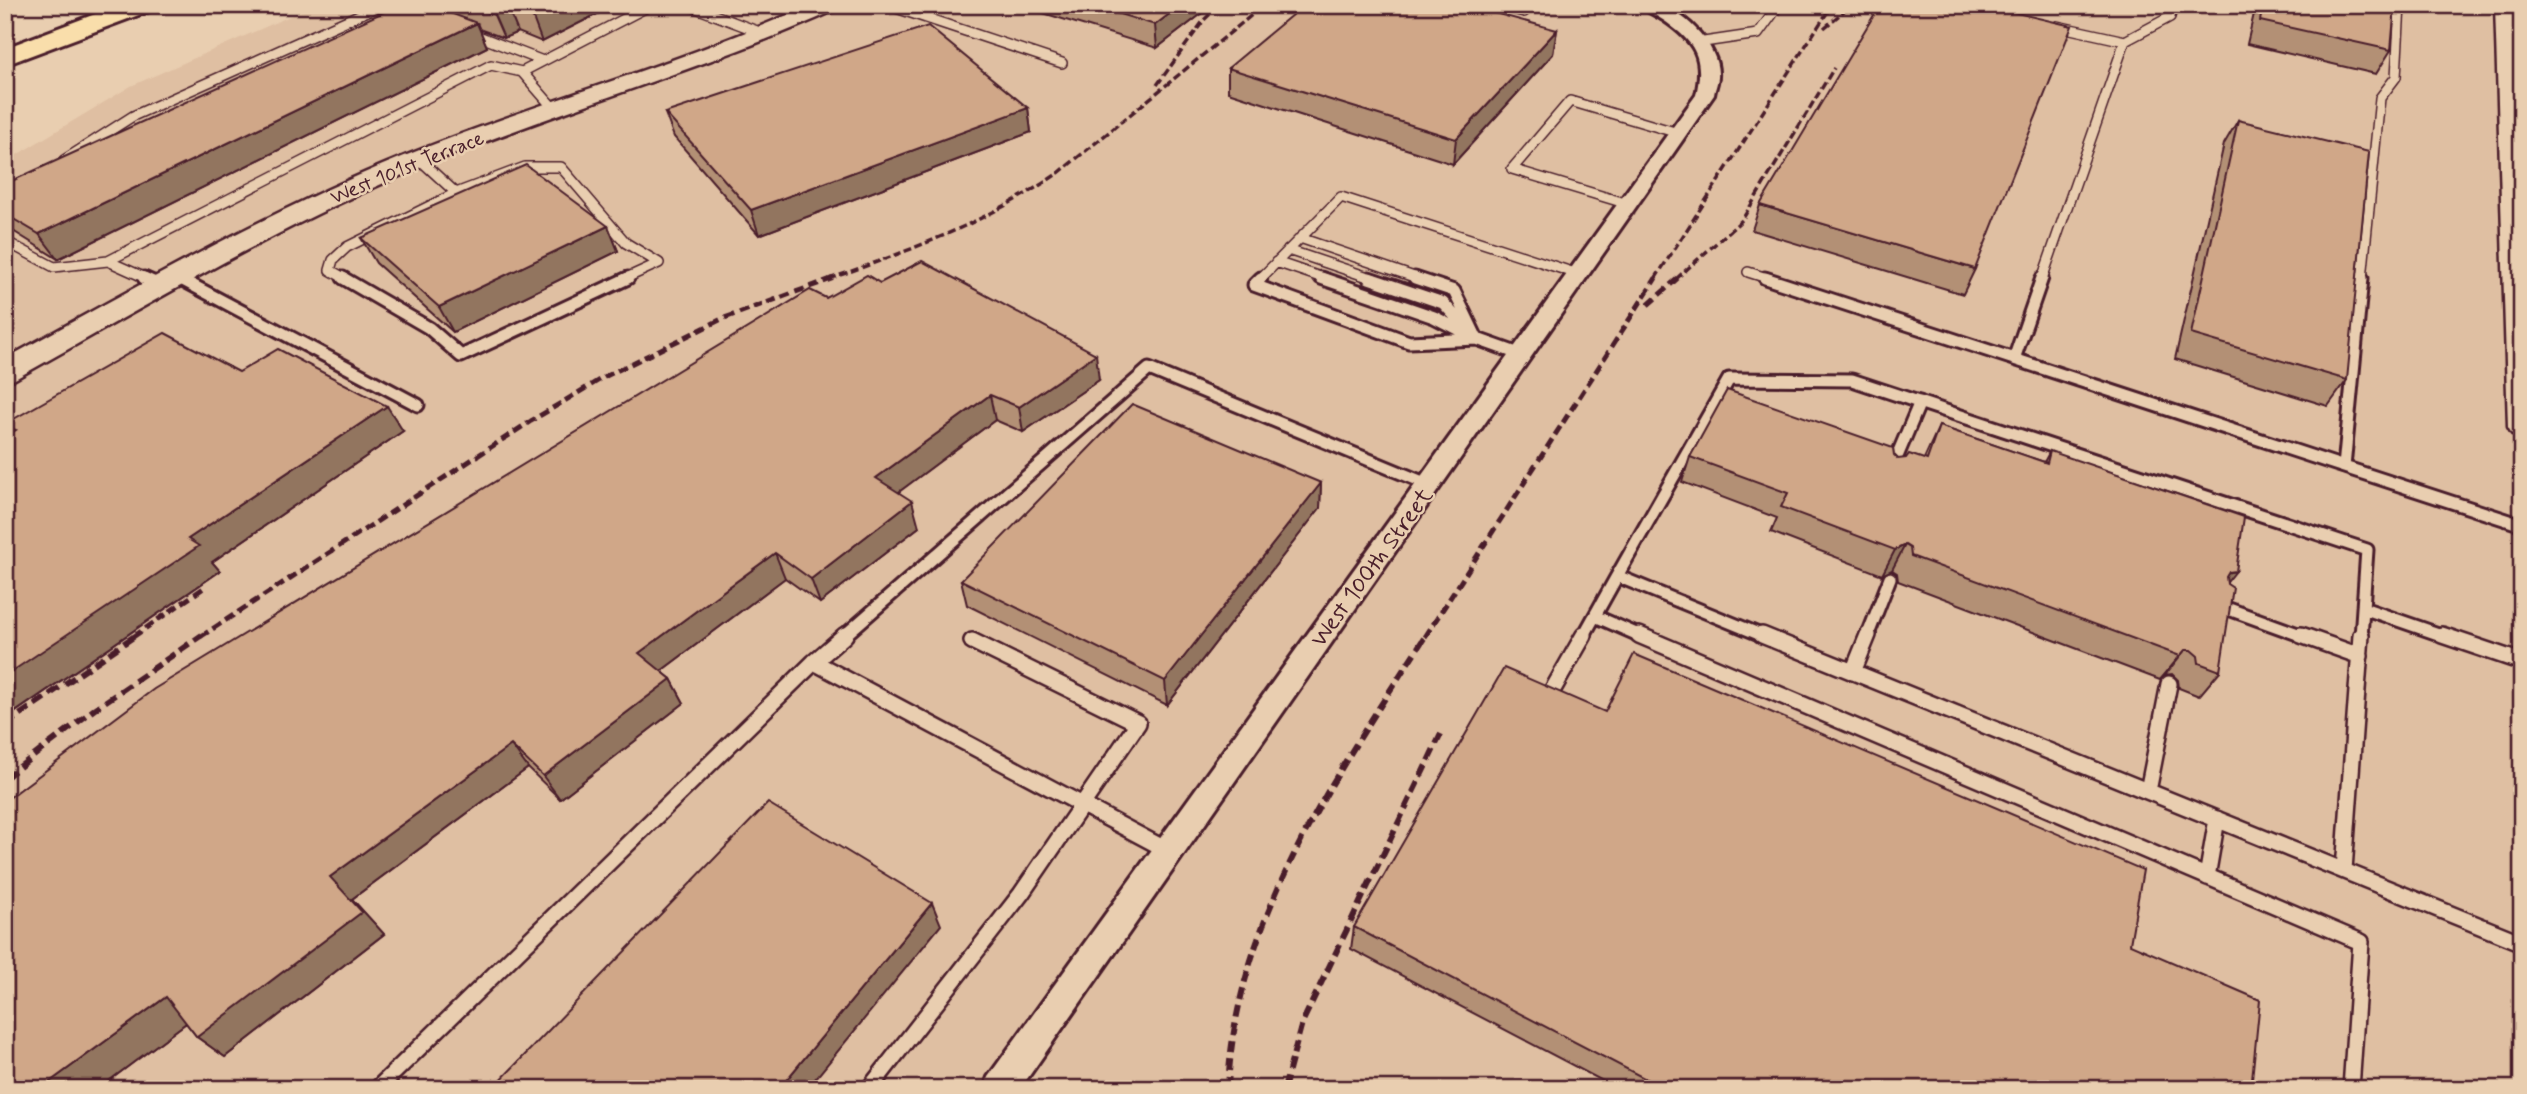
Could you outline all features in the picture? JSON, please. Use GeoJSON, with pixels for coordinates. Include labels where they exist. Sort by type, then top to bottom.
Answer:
{"type":"FeatureCollection","features":[{"type":"Feature","properties":{"kind":"highway"},"geometry":{"type":"LineString","coordinates":[[5,57],[143,5]]}},
{"type":"Feature","properties":{"kind":"main road","name":"West 101st Terrace"},"geometry":{"type":"LineString","coordinates":[[5,372],[330,197],[419,159],[661,75],[765,34],[828,5]]}},
{"type":"Feature","properties":{"kind":"street"},"geometry":{"type":"LineString","coordinates":[[1648,5],[1695,40]]}},
{"type":"Feature","properties":{"kind":"street"},"geometry":{"type":"LineString","coordinates":[[2505,5],[2517,161],[2522,427]]}},
{"type":"Feature","properties":{"kind":"street","name":"West 100th Street"},"geometry":{"type":"LineString","coordinates":[[1000,1089],[1705,95],[1710,74],[1705,54],[1695,40]]}},
{"type":"Feature","properties":{"kind":"lane"},"geometry":{"type":"LineString","coordinates":[[52,168],[133,116],[381,5]]}},
{"type":"Feature","properties":{"kind":"lane"},"geometry":{"type":"LineString","coordinates":[[522,72],[651,5]]}},
{"type":"Feature","properties":{"kind":"lane"},"geometry":{"type":"LineString","coordinates":[[688,5],[765,34]]}},
{"type":"Feature","properties":{"kind":"lane"},"geometry":{"type":"LineString","coordinates":[[887,5],[1062,63]]}},
{"type":"Feature","properties":{"kind":"lane"},"geometry":{"type":"LineString","coordinates":[[1498,5],[1524,12],[1531,5]]}},
{"type":"Feature","properties":{"kind":"lane"},"geometry":{"type":"LineString","coordinates":[[1695,40],[1758,34],[1779,5]]}},
{"type":"Feature","properties":{"kind":"lane"},"geometry":{"type":"LineString","coordinates":[[2046,23],[2125,41],[2170,17],[2173,5]]}},
{"type":"Feature","properties":{"kind":"lane"},"geometry":{"type":"LineString","coordinates":[[2344,467],[2380,98],[2396,77],[2400,5]]}},
{"type":"Feature","properties":{"kind":"lane"},"geometry":{"type":"LineString","coordinates":[[459,29],[543,61]]}},
{"type":"Feature","properties":{"kind":"lane"},"geometry":{"type":"LineString","coordinates":[[2014,359],[2125,41]]}},
{"type":"Feature","properties":{"kind":"lane"},"geometry":{"type":"LineString","coordinates":[[5,241],[54,267],[108,261],[491,65],[522,72],[555,110]]}},
{"type":"Feature","properties":{"kind":"lane"},"geometry":{"type":"LineString","coordinates":[[1628,204],[1512,169],[1570,101],[1678,132]]}},
{"type":"Feature","properties":{"kind":"lane"},"geometry":{"type":"LineString","coordinates":[[419,159],[456,192]]}},
{"type":"Feature","properties":{"kind":"lane"},"geometry":{"type":"LineString","coordinates":[[524,167],[561,167],[626,243],[659,263],[461,356],[429,328],[330,270],[333,260],[346,247],[456,192],[524,167]]}},
{"type":"Feature","properties":{"kind":"lane"},"geometry":{"type":"LineString","coordinates":[[1477,339],[1409,342],[1254,285],[1341,197],[1578,274]]}},
{"type":"Feature","properties":{"kind":"lane"},"geometry":{"type":"LineString","coordinates":[[1300,238],[1454,291],[1477,339]]}},
{"type":"Feature","properties":{"kind":"lane"},"geometry":{"type":"LineString","coordinates":[[1288,250],[1443,303],[1477,339]]}},
{"type":"Feature","properties":{"kind":"lane"},"geometry":{"type":"LineString","coordinates":[[108,261],[170,281],[418,405]]}},
{"type":"Feature","properties":{"kind":"lane"},"geometry":{"type":"LineString","coordinates":[[1276,262],[1434,317],[1477,339],[1522,355]]}},
{"type":"Feature","properties":{"kind":"lane"},"geometry":{"type":"LineString","coordinates":[[1748,272],[2522,524]]}},
{"type":"Feature","properties":{"kind":"lane"},"geometry":{"type":"LineString","coordinates":[[377,1089],[814,662],[1149,369],[1430,485]]}},
{"type":"Feature","properties":{"kind":"lane"},"geometry":{"type":"LineString","coordinates":[[1552,691],[1729,379],[1852,380],[2367,550],[2344,870]]}},
{"type":"Feature","properties":{"kind":"lane"},"geometry":{"type":"LineString","coordinates":[[1889,476],[1920,402]]}},
{"type":"Feature","properties":{"kind":"lane"},"geometry":{"type":"LineString","coordinates":[[1617,576],[2522,943]]}},
{"type":"Feature","properties":{"kind":"lane"},"geometry":{"type":"LineString","coordinates":[[1853,672],[1890,578]]}},
{"type":"Feature","properties":{"kind":"lane"},"geometry":{"type":"LineString","coordinates":[[2214,604],[2360,656]]}},
{"type":"Feature","properties":{"kind":"lane"},"geometry":{"type":"LineString","coordinates":[[2362,608],[2522,662]]}},
{"type":"Feature","properties":{"kind":"lane"},"geometry":{"type":"LineString","coordinates":[[1595,616],[2361,942],[2351,1089]]}},
{"type":"Feature","properties":{"kind":"lane"},"geometry":{"type":"LineString","coordinates":[[869,1089],[1021,894],[1138,723],[972,641]]}},
{"type":"Feature","properties":{"kind":"lane"},"geometry":{"type":"LineString","coordinates":[[814,662],[1167,850]]}},
{"type":"Feature","properties":{"kind":"lane"},"geometry":{"type":"LineString","coordinates":[[2148,791],[2169,684]]}},
{"type":"Feature","properties":{"kind":"lane"},"geometry":{"type":"LineString","coordinates":[[2207,877],[2217,819]]}},
{"type":"Feature","properties":{"kind":"shaded area"},"geometry":{"type":"Polygon","coordinates":[[[315,5],[2522,5],[2522,1089],[5,1089],[5,162],[131,86],[315,5]]]}},
{"type":"Feature","properties":{"kind":"building"},"geometry":{"type":"Polygon","coordinates":[[[399,5],[429,5],[477,23],[39,234],[5,214],[5,184],[399,5]]]}},
{"type":"Feature","properties":{"kind":"building"},"geometry":{"type":"Polygon","coordinates":[[[469,5],[559,5],[533,18],[508,8],[494,15],[469,5]]]}},
{"type":"Feature","properties":{"kind":"building"},"geometry":{"type":"Polygon","coordinates":[[[1090,5],[1181,5],[1155,25],[1090,5]]]}},
{"type":"Feature","properties":{"kind":"building"},"geometry":{"type":"Polygon","coordinates":[[[1304,5],[1465,5],[1557,30],[1456,139],[1228,68],[1304,5]]]}},
{"type":"Feature","properties":{"kind":"building"},"geometry":{"type":"Polygon","coordinates":[[[1880,5],[1983,5],[2072,26],[1975,269],[1760,205],[1880,5]]]}},
{"type":"Feature","properties":{"kind":"building"},"geometry":{"type":"Polygon","coordinates":[[[2263,5],[2395,5],[2391,50],[2260,21],[2263,5]]]}},
{"type":"Feature","properties":{"kind":"building"},"geometry":{"type":"Polygon","coordinates":[[[928,26],[1028,108],[751,210],[665,113],[928,26]]]}},
{"type":"Feature","properties":{"kind":"building"},"geometry":{"type":"Polygon","coordinates":[[[2238,120],[2369,152],[2347,380],[2191,334],[2238,120]]]}},
{"type":"Feature","properties":{"kind":"building"},"geometry":{"type":"Polygon","coordinates":[[[526,165],[608,226],[439,307],[361,238],[526,165]]]}},
{"type":"Feature","properties":{"kind":"building"},"geometry":{"type":"Polygon","coordinates":[[[922,261],[1096,354],[1019,407],[990,395],[876,478],[912,501],[811,579],[775,553],[639,653],[671,679],[543,776],[511,745],[330,877],[362,912],[197,1037],[166,997],[40,1089],[5,1089],[5,801],[154,689],[810,290],[826,298],[867,275],[880,283],[922,261]]]}},
{"type":"Feature","properties":{"kind":"building"},"geometry":{"type":"Polygon","coordinates":[[[165,333],[239,372],[278,349],[387,406],[188,539],[199,546],[5,676],[5,437],[16,430],[5,424],[165,333]]]}},
{"type":"Feature","properties":{"kind":"building"},"geometry":{"type":"Polygon","coordinates":[[[1727,390],[1893,448],[1898,459],[1906,458],[1909,454],[1927,460],[1939,426],[2047,463],[2050,451],[2244,517],[2236,571],[2229,572],[2226,577],[2227,584],[2233,588],[2220,671],[2199,663],[2198,656],[2191,650],[2185,650],[2180,656],[1911,556],[1910,548],[1905,545],[1895,550],[1781,507],[1788,493],[1690,457],[1727,390]]]}},
{"type":"Feature","properties":{"kind":"building"},"geometry":{"type":"Polygon","coordinates":[[[1132,404],[1321,483],[1165,681],[961,580],[1132,404]]]}},
{"type":"Feature","properties":{"kind":"building"},"geometry":{"type":"Polygon","coordinates":[[[1634,654],[2143,870],[2130,944],[2260,1000],[2251,1089],[1665,1089],[1354,927],[1504,668],[1605,712],[1634,654]]]}},
{"type":"Feature","properties":{"kind":"building"},"geometry":{"type":"Polygon","coordinates":[[[768,803],[932,903],[779,1089],[492,1089],[768,803]]]}},
{"type":"Feature","properties":{"kind":"railway"},"geometry":{"type":"LineString","coordinates":[[1157,85],[1204,20],[1219,5]]}},
{"type":"Feature","properties":{"kind":"railway"},"geometry":{"type":"LineString","coordinates":[[829,279],[948,233],[1033,190],[1060,172],[1264,5]]}},
{"type":"Feature","properties":{"kind":"railway"},"geometry":{"type":"LineString","coordinates":[[1655,279],[1832,5]]}},
{"type":"Feature","properties":{"kind":"railway"},"geometry":{"type":"LineString","coordinates":[[1824,28],[1851,5]]}},
{"type":"Feature","properties":{"kind":"railway"},"geometry":{"type":"LineString","coordinates":[[1676,279],[1742,220],[1834,68]]}},
{"type":"Feature","properties":{"kind":"railway"},"geometry":{"type":"LineString","coordinates":[[200,637],[531,421],[606,376],[722,319],[834,278]]}},
{"type":"Feature","properties":{"kind":"railway"},"geometry":{"type":"LineString","coordinates":[[1425,637],[1656,278]]}},
{"type":"Feature","properties":{"kind":"railway"},"geometry":{"type":"LineString","coordinates":[[1648,305],[1678,278]]}},
{"type":"Feature","properties":{"kind":"railway"},"geometry":{"type":"LineString","coordinates":[[133,637],[205,587]]}},
{"type":"Feature","properties":{"kind":"railway"},"geometry":{"type":"LineString","coordinates":[[5,725],[136,635]]}},
{"type":"Feature","properties":{"kind":"railway"},"geometry":{"type":"LineString","coordinates":[[5,778],[96,708],[202,635]]}},
{"type":"Feature","properties":{"kind":"railway"},"geometry":{"type":"LineString","coordinates":[[1228,1089],[1235,1026],[1249,966],[1270,907],[1326,794],[1426,635]]}},
{"type":"Feature","properties":{"kind":"railway"},"geometry":{"type":"LineString","coordinates":[[1284,1089],[1302,1023],[1441,734]]}}]}
